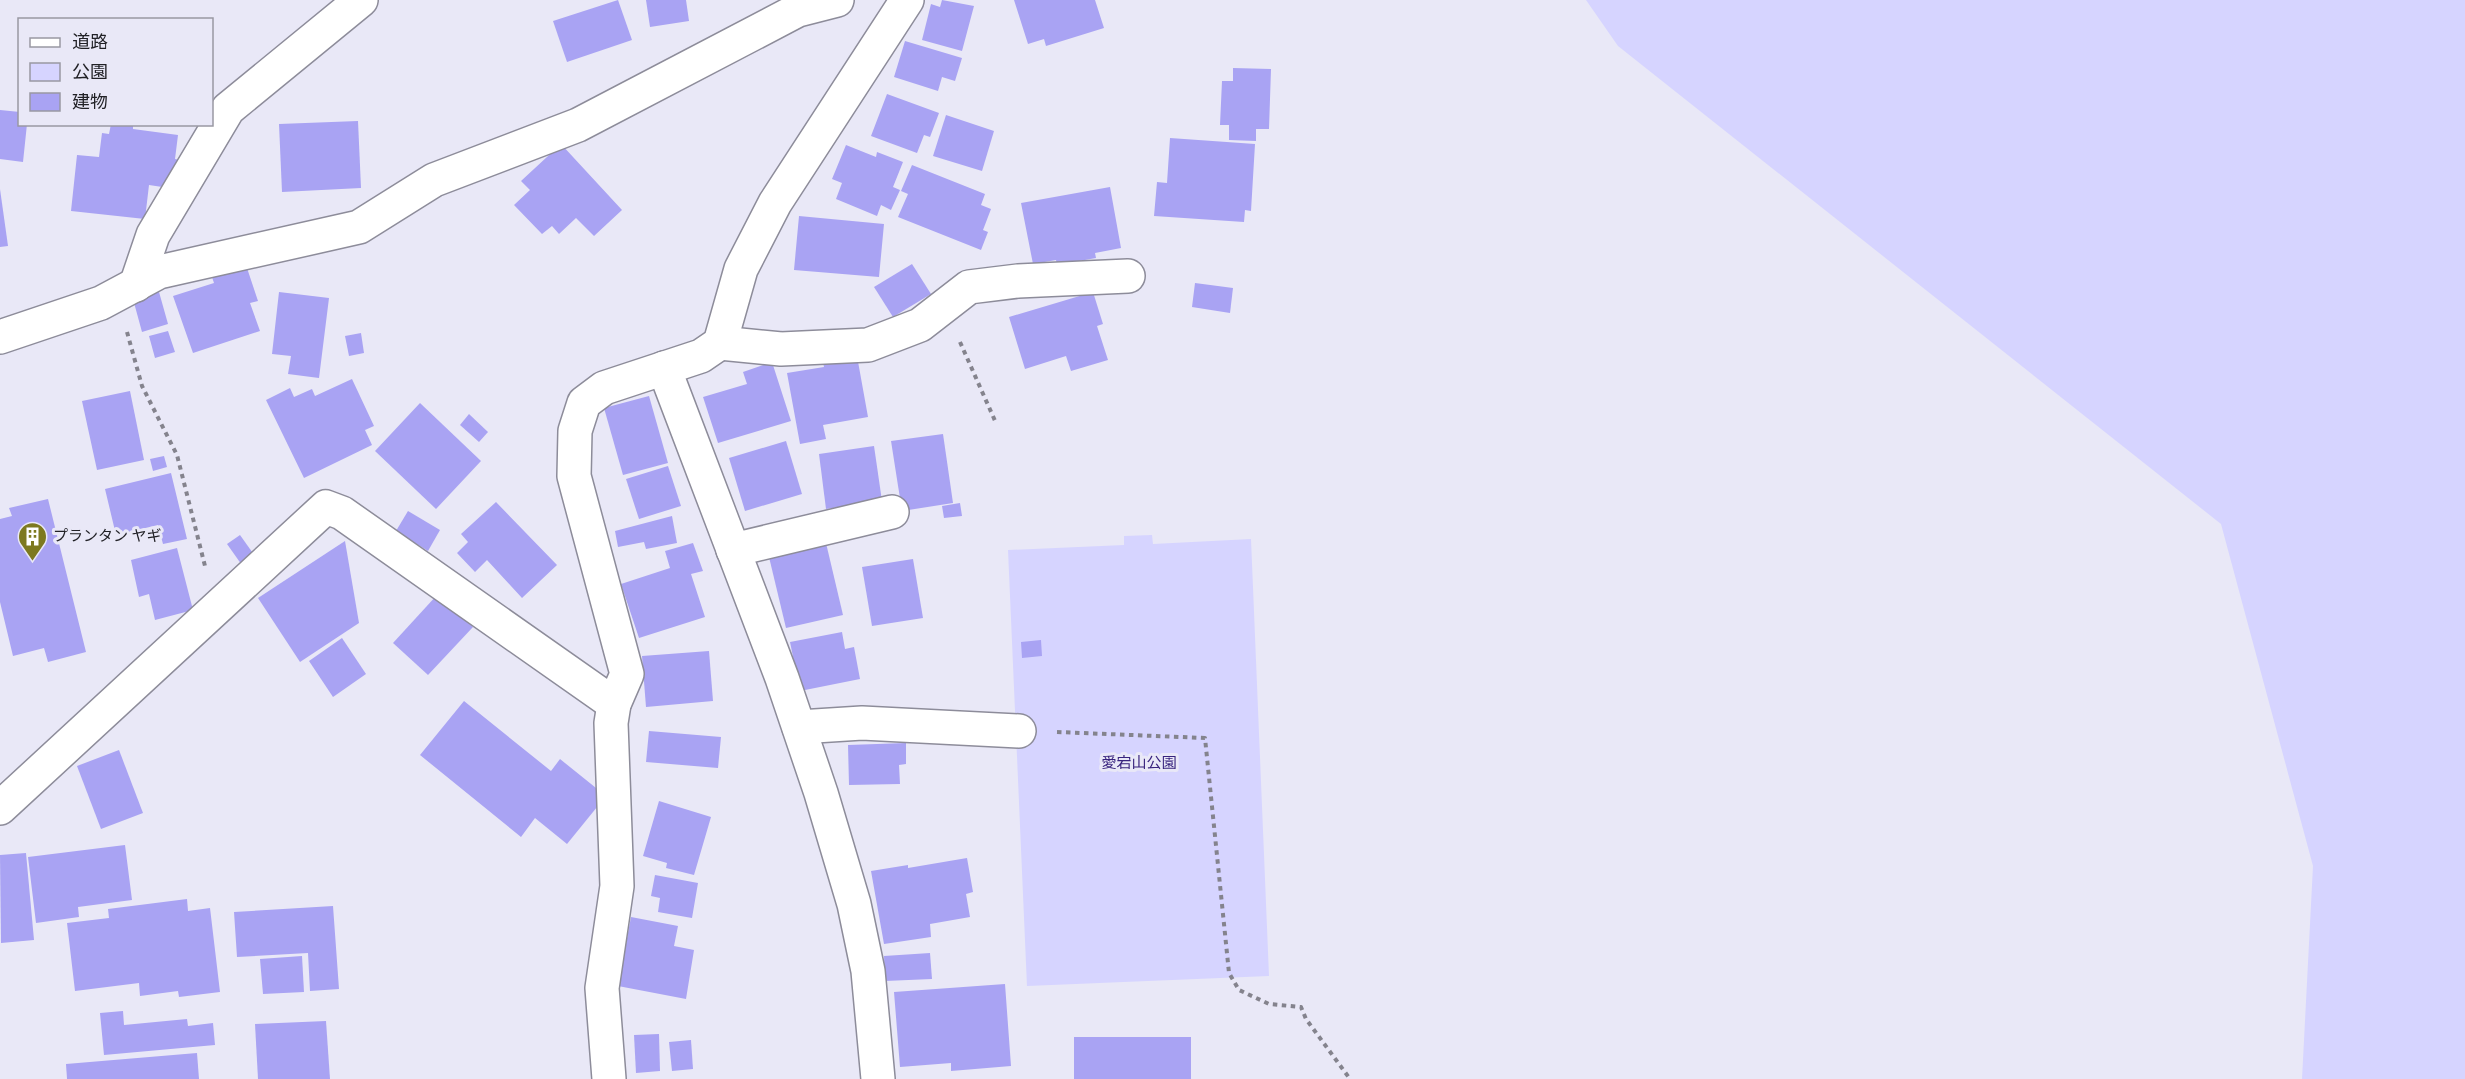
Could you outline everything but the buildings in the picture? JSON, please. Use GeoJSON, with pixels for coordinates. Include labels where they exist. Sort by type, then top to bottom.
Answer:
{"type":"FeatureCollection","features":[{"type":"Feature","properties":{"kind":"street"},"geometry":{"type":"LineString","coordinates":[[127,289],[153,235],[228,109],[361,0]]}},
{"type":"Feature","properties":{"kind":"street"},"geometry":{"type":"LineString","coordinates":[[0,337],[101,303],[159,272],[359,227],[434,180],[578,125],[798,10],[837,0]]}},
{"type":"Feature","properties":{"kind":"street"},"geometry":{"type":"LineString","coordinates":[[609,1079],[602,988],[617,886],[611,723],[614,704],[627,674],[574,476],[575,430],[584,403],[604,388],[701,356],[720,343],[741,269],[775,203],[907,0]]}},
{"type":"Feature","properties":{"kind":"street"},"geometry":{"type":"LineString","coordinates":[[720,343],[781,349],[868,345],[920,325],[969,287],[1018,281],[1128,276]]}},
{"type":"Feature","properties":{"kind":"street"},"geometry":{"type":"LineString","coordinates":[[664,368],[799,727],[854,904],[868,971],[878,1079]]}},
{"type":"Feature","properties":{"kind":"street"},"geometry":{"type":"LineString","coordinates":[[0,808],[326,507],[342,513],[614,704]]}},
{"type":"Feature","properties":{"kind":"street"},"geometry":{"type":"LineString","coordinates":[[733,550],[892,512]]}},
{"type":"Feature","properties":{"kind":"street"},"geometry":{"type":"LineString","coordinates":[[799,727],[862,723],[1019,731]]}},
{"type":"Feature","properties":{"kind":"path"},"geometry":{"type":"LineString","coordinates":[[127,289],[129,343],[142,386],[177,455],[216,609]]}},
{"type":"Feature","properties":{"kind":"path"},"geometry":{"type":"LineString","coordinates":[[944,307],[996,423]]}},
{"type":"Feature","properties":{"kind":"path"},"geometry":{"type":"LineString","coordinates":[[1019,731],[1205,738],[1229,973],[1239,990],[1269,1004],[1301,1007],[1306,1019],[1350,1079]]}},
{"type":"Feature","properties":{"kind":"green space"},"geometry":{"type":"Polygon","coordinates":[[[1586,0],[2465,0],[2465,1079],[2302,1079],[2313,866],[2221,524],[1618,46],[1586,0]]]}},
{"type":"Feature","properties":{"kind":"green space","name":"愛宕山公園"},"geometry":{"type":"Polygon","coordinates":[[[1152,535],[1153,544],[1251,539],[1269,976],[1027,986],[1008,550],[1124,545],[1124,536],[1152,535]]]}},
{"type":"Feature","properties":{"kind":"place","name":"プランタン ヤギ"},"geometry":{"type":"Point","coordinates":[32,562]}}]}
